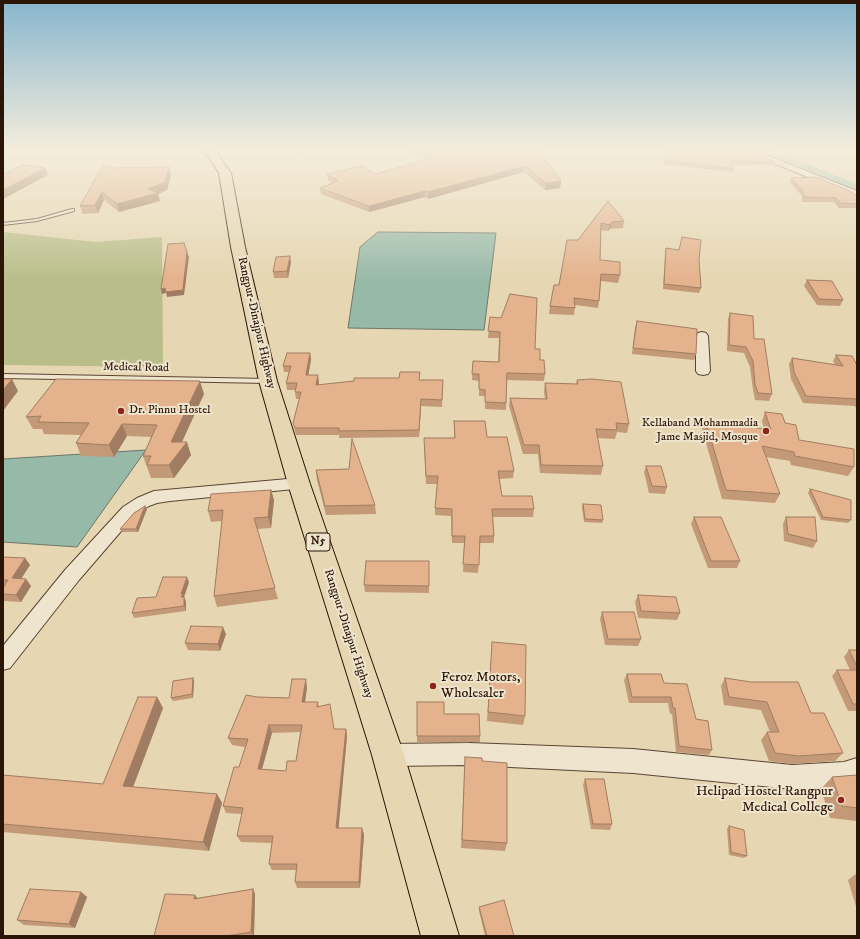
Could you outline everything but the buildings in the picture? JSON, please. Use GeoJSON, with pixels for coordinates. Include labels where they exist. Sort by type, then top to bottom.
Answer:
{"type":"FeatureCollection","features":[{"type":"Feature","properties":{"kind":"highway","name":"Rangpur-Dinajpur Highway"},"geometry":{"type":"LineString","coordinates":[[230,194],[238,247],[268,381],[298,484],[388,755],[440,936]]}},
{"type":"Feature","properties":{"kind":"street"},"geometry":{"type":"LineString","coordinates":[[702,336],[704,371]]}},
{"type":"Feature","properties":{"kind":"street"},"geometry":{"type":"LineString","coordinates":[[3,661],[72,575],[130,511],[143,502],[154,497],[170,495],[298,484]]}},
{"type":"Feature","properties":{"kind":"street"},"geometry":{"type":"LineString","coordinates":[[388,755],[469,754],[633,761],[792,777],[844,774],[857,770]]}},
{"type":"Feature","properties":{"kind":"lane"},"geometry":{"type":"LineString","coordinates":[[3,224],[37,220],[72,210]]}},
{"type":"Feature","properties":{"kind":"lane","name":"Medical Road"},"geometry":{"type":"LineString","coordinates":[[3,376],[268,381]]}},
{"type":"Feature","properties":{"kind":"green space"},"geometry":{"type":"Polygon","coordinates":[[[3,232],[96,242],[162,237],[163,367],[3,365],[3,232]]]}},
{"type":"Feature","properties":{"kind":"shaded area"},"geometry":{"type":"Polygon","coordinates":[[[378,232],[496,233],[484,330],[348,328],[360,247],[378,232]]]}},
{"type":"Feature","properties":{"kind":"shaded area"},"geometry":{"type":"Polygon","coordinates":[[[146,450],[77,547],[3,542],[3,459],[146,450]]]}},
{"type":"Feature","properties":{"kind":"place","name":"Dr. Pinnu Hostel"},"geometry":{"type":"Point","coordinates":[121,411]}},
{"type":"Feature","properties":{"kind":"place","name":"Kellaband Mohammadia Jame Masjid, Mosque"},"geometry":{"type":"Point","coordinates":[766,431]}},
{"type":"Feature","properties":{"kind":"place","name":"Feroz Motors, Wholesaler"},"geometry":{"type":"Point","coordinates":[433,686]}},
{"type":"Feature","properties":{"kind":"place","name":"Helipad Hostel Rangpur Medical College"},"geometry":{"type":"Point","coordinates":[841,800]}}]}
